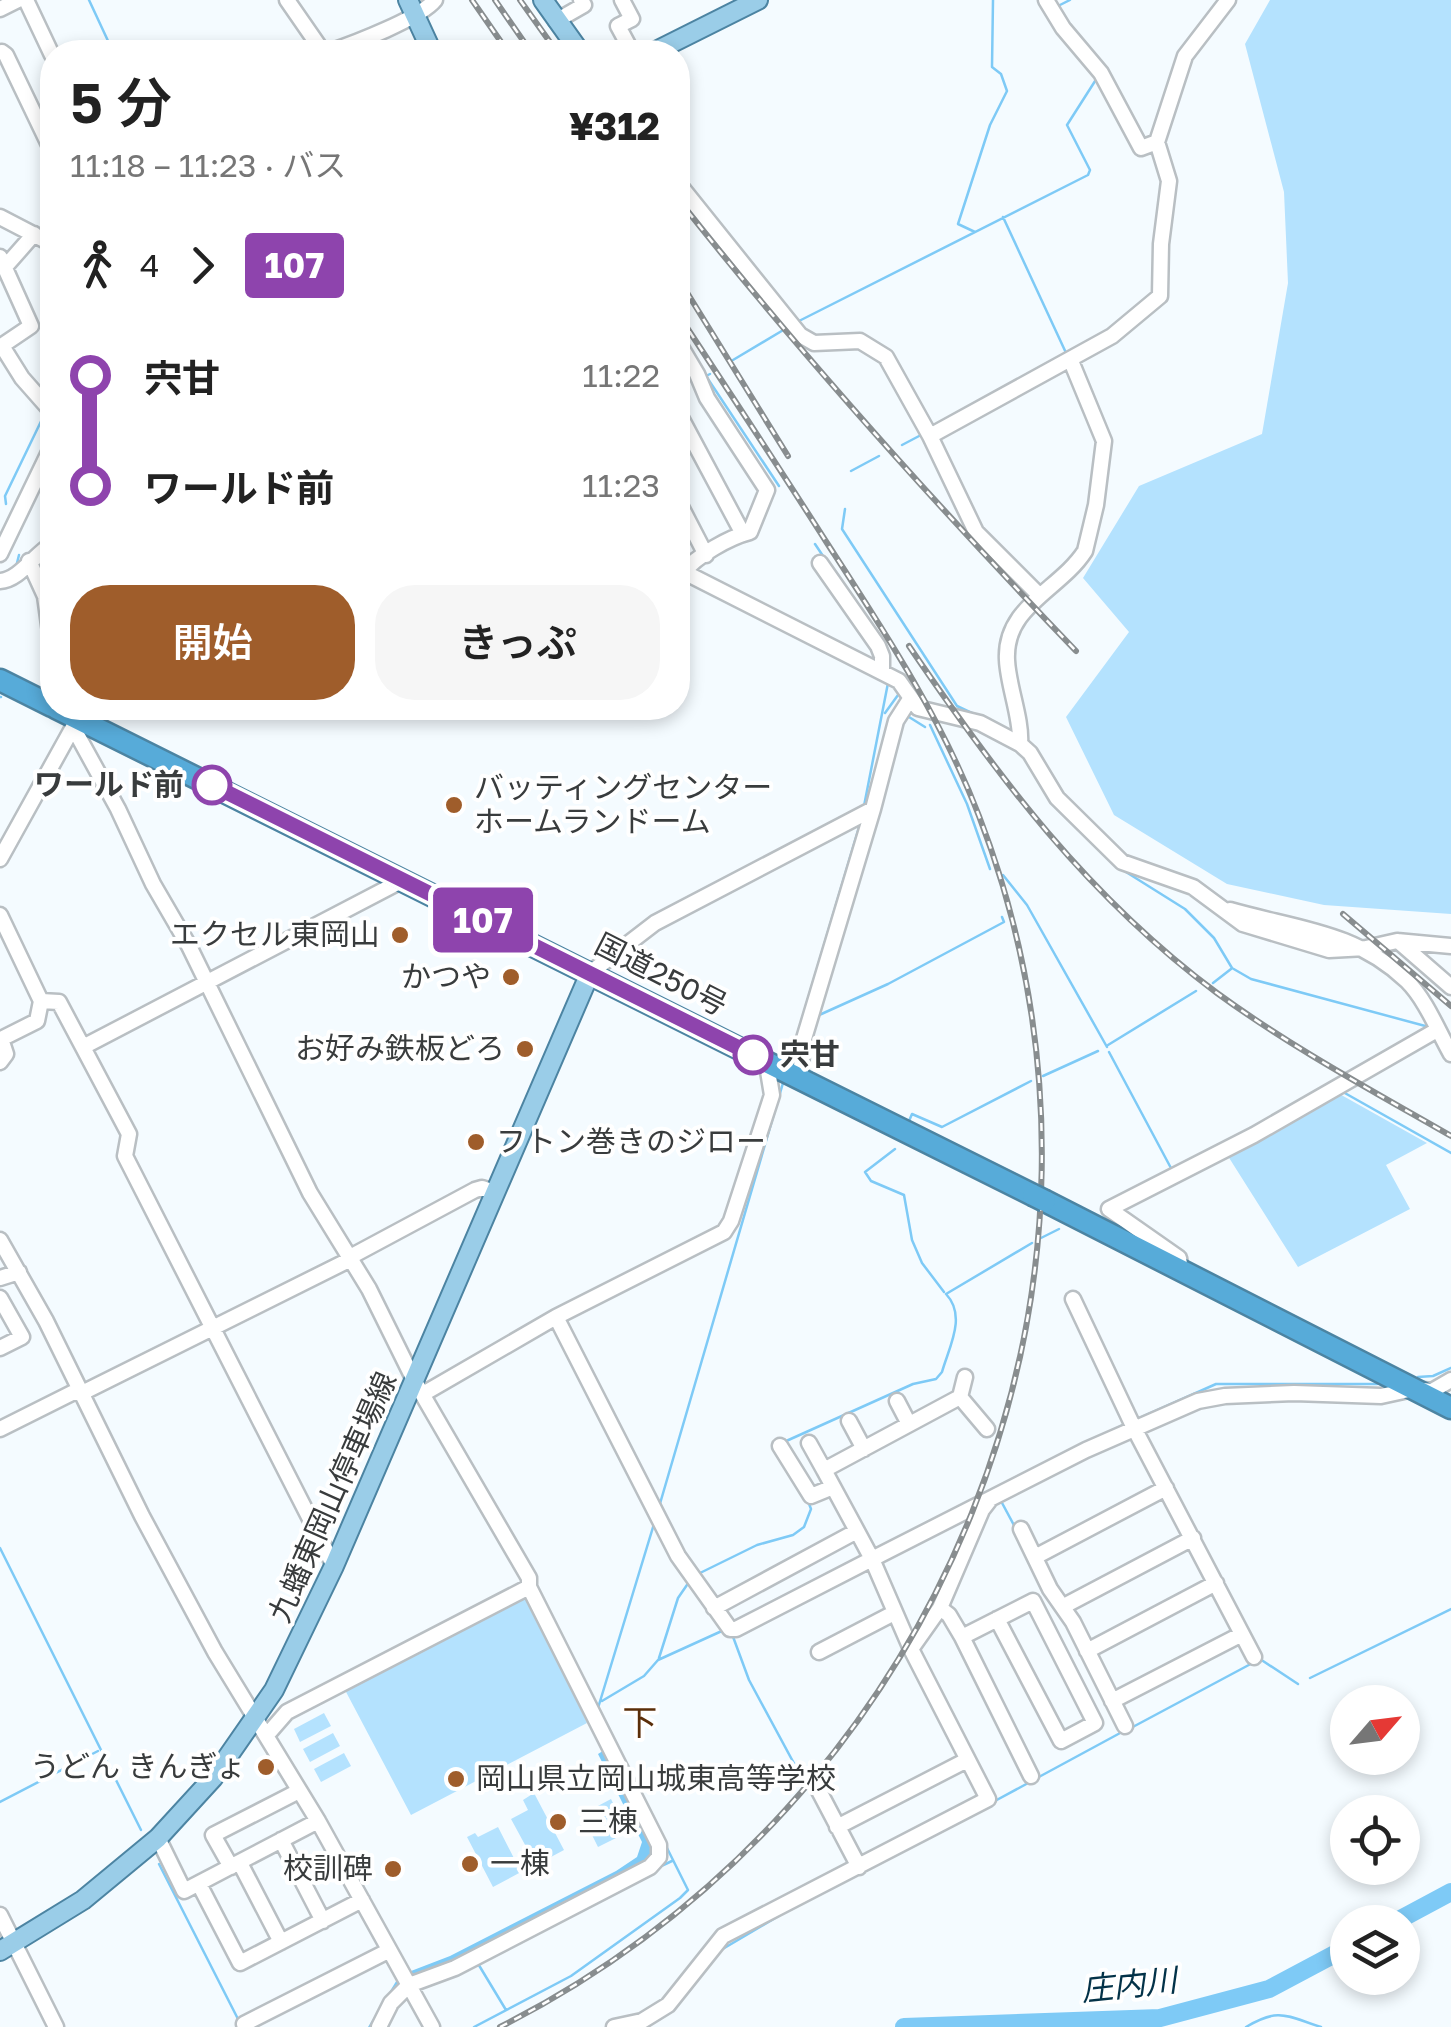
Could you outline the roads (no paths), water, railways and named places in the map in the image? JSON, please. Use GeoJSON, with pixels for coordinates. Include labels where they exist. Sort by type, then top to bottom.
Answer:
{"type":"FeatureCollection","features":[{"type":"Feature","properties":{"kind":"highway","name":"国道250号"},"geometry":{"type":"LineString","coordinates":[[0,680],[40,699]]}},
{"type":"Feature","properties":{"kind":"highway","name":"国道250号"},"geometry":{"type":"LineString","coordinates":[[82,720],[1451,1408]]}},
{"type":"Feature","properties":{"kind":"main road"},"geometry":{"type":"LineString","coordinates":[[542,0],[571,40]]}},
{"type":"Feature","properties":{"kind":"main road"},"geometry":{"type":"LineString","coordinates":[[678,40],[758,0]]}},
{"type":"Feature","properties":{"kind":"main road"},"geometry":{"type":"LineString","coordinates":[[411,7],[426,40]]}},
{"type":"Feature","properties":{"kind":"main road","name":"九蟠東岡山停車場線"},"geometry":{"type":"LineString","coordinates":[[7,1947],[83,1900],[158,1838],[261,1727],[419,1387],[495,1192],[590,973]]}},
{"type":"Feature","properties":{"kind":"street"},"geometry":{"type":"LineString","coordinates":[[0,9],[22,0],[44,40]]}},
{"type":"Feature","properties":{"kind":"street"},"geometry":{"type":"LineString","coordinates":[[287,0],[317,40]]}},
{"type":"Feature","properties":{"kind":"street"},"geometry":{"type":"LineString","coordinates":[[364,40],[411,7],[431,6],[435,0]]}},
{"type":"Feature","properties":{"kind":"street"},"geometry":{"type":"LineString","coordinates":[[556,20],[584,5],[581,0]]}},
{"type":"Feature","properties":{"kind":"street"},"geometry":{"type":"LineString","coordinates":[[622,0],[632,19],[618,26],[626,40]]}},
{"type":"Feature","properties":{"kind":"street"},"geometry":{"type":"LineString","coordinates":[[930,436],[1071,361],[1112,336],[1160,296],[1169,182],[1157,142],[1186,56],[1228,0]]}},
{"type":"Feature","properties":{"kind":"street"},"geometry":{"type":"LineString","coordinates":[[1050,7],[1101,72],[1141,148],[1157,142]]}},
{"type":"Feature","properties":{"kind":"street"},"geometry":{"type":"LineString","coordinates":[[1,51],[40,126]]}},
{"type":"Feature","properties":{"kind":"street"},"geometry":{"type":"LineString","coordinates":[[690,200],[807,341],[852,340],[881,352],[930,436],[976,532],[1038,595]]}},
{"type":"Feature","properties":{"kind":"street"},"geometry":{"type":"LineString","coordinates":[[0,218],[40,236]]}},
{"type":"Feature","properties":{"kind":"street"},"geometry":{"type":"LineString","coordinates":[[40,243],[3,262],[31,326],[1,347],[40,399]]}},
{"type":"Feature","properties":{"kind":"street"},"geometry":{"type":"LineString","coordinates":[[1020,744],[1006,646],[1010,630],[1038,595],[1071,569],[1085,551],[1104,461],[1104,441],[1071,361]]}},
{"type":"Feature","properties":{"kind":"street"},"geometry":{"type":"LineString","coordinates":[[690,362],[707,398],[767,490],[750,532],[690,565]]}},
{"type":"Feature","properties":{"kind":"street"},"geometry":{"type":"LineString","coordinates":[[690,435],[743,534]]}},
{"type":"Feature","properties":{"kind":"street"},"geometry":{"type":"LineString","coordinates":[[0,554],[40,471]]}},
{"type":"Feature","properties":{"kind":"street"},"geometry":{"type":"LineString","coordinates":[[690,524],[706,555]]}},
{"type":"Feature","properties":{"kind":"street"},"geometry":{"type":"LineString","coordinates":[[0,580],[7,582],[16,576],[40,553]]}},
{"type":"Feature","properties":{"kind":"street"},"geometry":{"type":"LineString","coordinates":[[29,561],[40,585]]}},
{"type":"Feature","properties":{"kind":"street"},"geometry":{"type":"LineString","coordinates":[[820,564],[878,646],[883,672]]}},
{"type":"Feature","properties":{"kind":"street"},"geometry":{"type":"LineString","coordinates":[[690,576],[900,681],[918,708],[980,723],[1020,744],[1030,753],[1057,798],[1122,862],[1193,888],[1243,924],[1329,950],[1398,941],[1451,946]]}},
{"type":"Feature","properties":{"kind":"street"},"geometry":{"type":"LineString","coordinates":[[419,1387],[724,1232],[772,1096],[768,1072],[785,1071],[803,1042],[874,809],[896,720],[910,700]]}},
{"type":"Feature","properties":{"kind":"street"},"geometry":{"type":"LineString","coordinates":[[0,858],[77,720]]}},
{"type":"Feature","properties":{"kind":"street"},"geometry":{"type":"LineString","coordinates":[[79,720],[129,837],[310,1193],[529,1578],[529,1587],[598,1728],[657,1839],[659,1857],[650,1867],[455,1968],[406,1981],[379,2027]]}},
{"type":"Feature","properties":{"kind":"street"},"geometry":{"type":"LineString","coordinates":[[590,973],[656,923],[874,809]]}},
{"type":"Feature","properties":{"kind":"street"},"geometry":{"type":"LineString","coordinates":[[84,1048],[403,880]]}},
{"type":"Feature","properties":{"kind":"street"},"geometry":{"type":"LineString","coordinates":[[0,915],[41,1001],[37,1021],[0,1039],[6,1054],[0,1062]]}},
{"type":"Feature","properties":{"kind":"street"},"geometry":{"type":"LineString","coordinates":[[1398,941],[1451,988]]}},
{"type":"Feature","properties":{"kind":"street"},"geometry":{"type":"LineString","coordinates":[[1366,948],[1409,983],[1451,1054]]}},
{"type":"Feature","properties":{"kind":"street"},"geometry":{"type":"LineString","coordinates":[[41,1001],[60,1002],[129,1134],[125,1156],[334,1566]]}},
{"type":"Feature","properties":{"kind":"street"},"geometry":{"type":"LineString","coordinates":[[1181,1271],[1179,1258],[1109,1209],[1254,1136],[1437,1030]]}},
{"type":"Feature","properties":{"kind":"street"},"geometry":{"type":"LineString","coordinates":[[0,1429],[350,1258],[475,1190],[495,1192]]}},
{"type":"Feature","properties":{"kind":"street"},"geometry":{"type":"LineString","coordinates":[[0,1240],[46,1321],[215,1652],[318,1821],[432,2027]]}},
{"type":"Feature","properties":{"kind":"street"},"geometry":{"type":"LineString","coordinates":[[0,1278],[19,1272]]}},
{"type":"Feature","properties":{"kind":"street"},"geometry":{"type":"LineString","coordinates":[[0,1298],[22,1337]]}},
{"type":"Feature","properties":{"kind":"street"},"geometry":{"type":"LineString","coordinates":[[1073,1299],[1134,1428],[1254,1657]]}},
{"type":"Feature","properties":{"kind":"street"},"geometry":{"type":"LineString","coordinates":[[556,1317],[678,1556],[730,1628],[1198,1400],[1294,1393],[1380,1396],[1413,1389],[1432,1391],[1451,1380]]}},
{"type":"Feature","properties":{"kind":"street"},"geometry":{"type":"LineString","coordinates":[[0,1348],[46,1321]]}},
{"type":"Feature","properties":{"kind":"street"},"geometry":{"type":"LineString","coordinates":[[1380,1396],[1389,1381],[1384,1372]]}},
{"type":"Feature","properties":{"kind":"street"},"geometry":{"type":"LineString","coordinates":[[960,1397],[964,1377]]}},
{"type":"Feature","properties":{"kind":"street"},"geometry":{"type":"LineString","coordinates":[[824,1470],[960,1397]]}},
{"type":"Feature","properties":{"kind":"street"},"geometry":{"type":"LineString","coordinates":[[960,1397],[988,1429]]}},
{"type":"Feature","properties":{"kind":"street"},"geometry":{"type":"LineString","coordinates":[[897,1402],[910,1424]]}},
{"type":"Feature","properties":{"kind":"street"},"geometry":{"type":"LineString","coordinates":[[849,1421],[864,1449]]}},
{"type":"Feature","properties":{"kind":"street"},"geometry":{"type":"LineString","coordinates":[[614,2027],[642,2021],[668,2005],[723,1936],[988,1799],[911,1649],[871,1557],[809,1443]]}},
{"type":"Feature","properties":{"kind":"street"},"geometry":{"type":"LineString","coordinates":[[780,1446],[811,1496],[833,1487]]}},
{"type":"Feature","properties":{"kind":"street"},"geometry":{"type":"LineString","coordinates":[[1035,1557],[1166,1488]]}},
{"type":"Feature","properties":{"kind":"street"},"geometry":{"type":"LineString","coordinates":[[911,1649],[940,1608],[982,1510],[990,1500]]}},
{"type":"Feature","properties":{"kind":"street"},"geometry":{"type":"LineString","coordinates":[[1021,1529],[1124,1726]]}},
{"type":"Feature","properties":{"kind":"street"},"geometry":{"type":"LineString","coordinates":[[714,1608],[857,1532]]}},
{"type":"Feature","properties":{"kind":"street"},"geometry":{"type":"LineString","coordinates":[[1064,1606],[1193,1538]]}},
{"type":"Feature","properties":{"kind":"street"},"geometry":{"type":"LineString","coordinates":[[1088,1651],[1216,1583]]}},
{"type":"Feature","properties":{"kind":"street"},"geometry":{"type":"LineString","coordinates":[[261,1727],[529,1587]]}},
{"type":"Feature","properties":{"kind":"street"},"geometry":{"type":"LineString","coordinates":[[962,1637],[1033,1601],[1095,1723],[1061,1741],[997,1620]]}},
{"type":"Feature","properties":{"kind":"street"},"geometry":{"type":"LineString","coordinates":[[940,1608],[949,1614],[962,1637],[1032,1776]]}},
{"type":"Feature","properties":{"kind":"street"},"geometry":{"type":"LineString","coordinates":[[820,1652],[894,1613]]}},
{"type":"Feature","properties":{"kind":"street"},"geometry":{"type":"LineString","coordinates":[[1112,1701],[1242,1634]]}},
{"type":"Feature","properties":{"kind":"street"},"geometry":{"type":"LineString","coordinates":[[837,1827],[968,1760]]}},
{"type":"Feature","properties":{"kind":"street"},"geometry":{"type":"LineString","coordinates":[[818,1789],[858,1867]]}},
{"type":"Feature","properties":{"kind":"street"},"geometry":{"type":"LineString","coordinates":[[281,1942],[213,1835],[299,1791]]}},
{"type":"Feature","properties":{"kind":"street"},"geometry":{"type":"LineString","coordinates":[[158,1838],[184,1891],[318,1821]]}},
{"type":"Feature","properties":{"kind":"street"},"geometry":{"type":"LineString","coordinates":[[281,1840],[322,1921]]}},
{"type":"Feature","properties":{"kind":"street"},"geometry":{"type":"LineString","coordinates":[[199,1884],[240,1964],[362,1900]]}},
{"type":"Feature","properties":{"kind":"street"},"geometry":{"type":"LineString","coordinates":[[0,1915],[7,1947],[56,2027]]}},
{"type":"Feature","properties":{"kind":"street"},"geometry":{"type":"LineString","coordinates":[[246,2027],[244,2024],[388,1951]]}},
{"type":"Feature","properties":{"kind":"waterway"},"geometry":{"type":"LineString","coordinates":[[89,0],[108,40]]}},
{"type":"Feature","properties":{"kind":"waterway"},"geometry":{"type":"LineString","coordinates":[[975,232],[958,224],[990,125],[1007,91],[1001,74],[992,67],[993,0]]}},
{"type":"Feature","properties":{"kind":"waterway"},"geometry":{"type":"LineString","coordinates":[[1058,6],[1070,0]]}},
{"type":"Feature","properties":{"kind":"waterway"},"geometry":{"type":"LineString","coordinates":[[799,321],[1088,175],[1090,170],[1067,125],[1097,78]]}},
{"type":"Feature","properties":{"kind":"waterway"},"geometry":{"type":"LineString","coordinates":[[1003,217],[1067,355]]}},
{"type":"Feature","properties":{"kind":"waterway"},"geometry":{"type":"LineString","coordinates":[[733,360],[785,329]]}},
{"type":"Feature","properties":{"kind":"waterway"},"geometry":{"type":"LineString","coordinates":[[710,374],[706,376],[779,486]]}},
{"type":"Feature","properties":{"kind":"waterway"},"geometry":{"type":"LineString","coordinates":[[6,504],[5,496],[40,423]]}},
{"type":"Feature","properties":{"kind":"waterway"},"geometry":{"type":"LineString","coordinates":[[902,445],[921,435]]}},
{"type":"Feature","properties":{"kind":"waterway"},"geometry":{"type":"LineString","coordinates":[[851,471],[879,456]]}},
{"type":"Feature","properties":{"kind":"waterway"},"geometry":{"type":"LineString","coordinates":[[845,509],[842,529],[957,706],[976,715]]}},
{"type":"Feature","properties":{"kind":"waterway"},"geometry":{"type":"LineString","coordinates":[[815,544],[825,559]]}},
{"type":"Feature","properties":{"kind":"waterway"},"geometry":{"type":"LineString","coordinates":[[16,567],[19,555]]}},
{"type":"Feature","properties":{"kind":"waterway"},"geometry":{"type":"LineString","coordinates":[[888,653],[889,670]]}},
{"type":"Feature","properties":{"kind":"waterway"},"geometry":{"type":"LineString","coordinates":[[864,806],[888,683]]}},
{"type":"Feature","properties":{"kind":"waterway"},"geometry":{"type":"LineString","coordinates":[[885,713],[898,695]]}},
{"type":"Feature","properties":{"kind":"waterway"},"geometry":{"type":"LineString","coordinates":[[909,717],[925,727]]}},
{"type":"Feature","properties":{"kind":"waterway"},"geometry":{"type":"LineString","coordinates":[[930,725],[967,804],[990,869]]}},
{"type":"Feature","properties":{"kind":"waterway"},"geometry":{"type":"LineString","coordinates":[[788,1066],[860,824]]}},
{"type":"Feature","properties":{"kind":"waterway"},"geometry":{"type":"LineString","coordinates":[[1118,867],[1185,909],[1214,938],[1232,968],[1251,979],[1429,1027]]}},
{"type":"Feature","properties":{"kind":"waterway"},"geometry":{"type":"LineString","coordinates":[[1003,875],[1027,905],[1107,1047]]}},
{"type":"Feature","properties":{"kind":"waterway"},"geometry":{"type":"LineString","coordinates":[[817,1016],[888,984],[1004,922],[1002,917]]}},
{"type":"Feature","properties":{"kind":"waterway"},"geometry":{"type":"LineString","coordinates":[[1213,983],[1231,969]]}},
{"type":"Feature","properties":{"kind":"waterway"},"geometry":{"type":"LineString","coordinates":[[1108,1045],[1196,991]]}},
{"type":"Feature","properties":{"kind":"waterway"},"geometry":{"type":"LineString","coordinates":[[1043,1076],[1098,1051]]}},
{"type":"Feature","properties":{"kind":"waterway"},"geometry":{"type":"LineString","coordinates":[[1109,1052],[1172,1170]]}},
{"type":"Feature","properties":{"kind":"waterway"},"geometry":{"type":"LineString","coordinates":[[909,1121],[912,1114],[942,1127],[1031,1081]]}},
{"type":"Feature","properties":{"kind":"waterway"},"geometry":{"type":"LineString","coordinates":[[659,1507],[783,1083]]}},
{"type":"Feature","properties":{"kind":"waterway"},"geometry":{"type":"LineString","coordinates":[[1343,1092],[1451,1153]]}},
{"type":"Feature","properties":{"kind":"waterway"},"geometry":{"type":"LineString","coordinates":[[895,1149],[865,1172],[871,1181],[904,1195],[912,1240],[922,1263],[944,1292]]}},
{"type":"Feature","properties":{"kind":"waterway"},"geometry":{"type":"LineString","coordinates":[[1041,1238],[1059,1229]]}},
{"type":"Feature","properties":{"kind":"waterway"},"geometry":{"type":"LineString","coordinates":[[784,1442],[913,1384],[936,1379],[942,1372],[956,1322],[946,1294],[1032,1243]]}},
{"type":"Feature","properties":{"kind":"waterway"},"geometry":{"type":"LineString","coordinates":[[1418,1377],[1451,1368]]}},
{"type":"Feature","properties":{"kind":"waterway"},"geometry":{"type":"LineString","coordinates":[[1142,1417],[1216,1384],[1377,1384]]}},
{"type":"Feature","properties":{"kind":"waterway"},"geometry":{"type":"LineString","coordinates":[[998,1487],[1125,1424]]}},
{"type":"Feature","properties":{"kind":"waterway"},"geometry":{"type":"LineString","coordinates":[[700,1573],[757,1545],[793,1535],[804,1527],[811,1509],[808,1501]]}},
{"type":"Feature","properties":{"kind":"waterway"},"geometry":{"type":"LineString","coordinates":[[1001,1501],[1016,1529]]}},
{"type":"Feature","properties":{"kind":"waterway"},"geometry":{"type":"LineString","coordinates":[[598,1708],[654,1524]]}},
{"type":"Feature","properties":{"kind":"waterway"},"geometry":{"type":"LineString","coordinates":[[0,1548],[141,1830]]}},
{"type":"Feature","properties":{"kind":"waterway"},"geometry":{"type":"LineString","coordinates":[[659,1658],[678,1598],[689,1582]]}},
{"type":"Feature","properties":{"kind":"waterway"},"geometry":{"type":"LineString","coordinates":[[1310,1678],[1451,1609]]}},
{"type":"Feature","properties":{"kind":"waterway"},"geometry":{"type":"LineString","coordinates":[[602,1701],[644,1676],[658,1660],[724,1630]]}},
{"type":"Feature","properties":{"kind":"waterway"},"geometry":{"type":"LineString","coordinates":[[732,1634],[749,1680],[804,1782]]}},
{"type":"Feature","properties":{"kind":"waterway"},"geometry":{"type":"LineString","coordinates":[[1129,1729],[1260,1659],[1298,1684]]}},
{"type":"Feature","properties":{"kind":"waterway"},"geometry":{"type":"LineString","coordinates":[[1037,1778],[1122,1732]]}},
{"type":"Feature","properties":{"kind":"waterway"},"geometry":{"type":"LineString","coordinates":[[0,1802],[98,1751]]}},
{"type":"Feature","properties":{"kind":"waterway"},"geometry":{"type":"LineString","coordinates":[[993,1802],[1030,1782]]}},
{"type":"Feature","properties":{"kind":"waterway"},"geometry":{"type":"LineString","coordinates":[[474,2027],[571,1976],[680,1898],[688,1890],[665,1844]]}},
{"type":"Feature","properties":{"kind":"waterway"},"geometry":{"type":"LineString","coordinates":[[657,1868],[672,1861]]}},
{"type":"Feature","properties":{"kind":"waterway"},"geometry":{"type":"LineString","coordinates":[[159,1864],[239,2021]]}},
{"type":"Feature","properties":{"kind":"waterway"},"geometry":{"type":"LineString","coordinates":[[351,1864],[358,1880]]}},
{"type":"Feature","properties":{"kind":"waterway"},"geometry":{"type":"LineString","coordinates":[[843,1882],[858,1874]]}},
{"type":"Feature","properties":{"kind":"waterway","name":"庄内川"},"geometry":{"type":"LineString","coordinates":[[1420,1909],[1451,1892]]}},
{"type":"Feature","properties":{"kind":"waterway"},"geometry":{"type":"LineString","coordinates":[[721,1950],[787,1911]]}},
{"type":"Feature","properties":{"kind":"waterway","name":"庄内川"},"geometry":{"type":"LineString","coordinates":[[904,2027],[1160,2018],[1269,1989],[1330,1957]]}},
{"type":"Feature","properties":{"kind":"waterway"},"geometry":{"type":"LineString","coordinates":[[477,1962],[506,2010]]}},
{"type":"Feature","properties":{"kind":"waterway"},"geometry":{"type":"LineString","coordinates":[[683,1997],[700,1976]]}},
{"type":"Feature","properties":{"kind":"waterway"},"geometry":{"type":"LineString","coordinates":[[1246,2027],[1275,2015],[1321,2027]]}},
{"type":"Feature","properties":{"kind":"railway"},"geometry":{"type":"LineString","coordinates":[[472,0],[500,40]]}},
{"type":"Feature","properties":{"kind":"railway"},"geometry":{"type":"LineString","coordinates":[[495,0],[523,40]]}},
{"type":"Feature","properties":{"kind":"railway"},"geometry":{"type":"LineString","coordinates":[[520,0],[548,40]]}},
{"type":"Feature","properties":{"kind":"railway"},"geometry":{"type":"LineString","coordinates":[[690,214],[871,430],[1076,651]]}},
{"type":"Feature","properties":{"kind":"railway"},"geometry":{"type":"LineString","coordinates":[[690,297],[788,456]]}},
{"type":"Feature","properties":{"kind":"railway"},"geometry":{"type":"LineString","coordinates":[[500,2027],[655,1930],[786,1809],[893,1669],[972,1513],[1022,1345],[1042,1170],[1028,993],[979,816],[964,779],[890,642],[690,332]]}},
{"type":"Feature","properties":{"kind":"railway"},"geometry":{"type":"LineString","coordinates":[[909,646],[1048,833],[1086,876],[1170,956],[1274,1032],[1451,1136]]}},
{"type":"Feature","properties":{"kind":"railway"},"geometry":{"type":"LineString","coordinates":[[1343,914],[1451,1006]]}},
{"type":"Feature","properties":{"kind":"place","name":"ワールド前"},"geometry":{"type":"Point","coordinates":[212,785]}},
{"type":"Feature","properties":{"kind":"place","name":"バッティングセンター ホームランドーム"},"geometry":{"type":"Point","coordinates":[454,805]}},
{"type":"Feature","properties":{"kind":"place","name":"エクセル東岡山"},"geometry":{"type":"Point","coordinates":[400,935]}},
{"type":"Feature","properties":{"kind":"place","name":"かつや"},"geometry":{"type":"Point","coordinates":[511,977]}},
{"type":"Feature","properties":{"kind":"place","name":"お好み鉄板どろ"},"geometry":{"type":"Point","coordinates":[525,1049]}},
{"type":"Feature","properties":{"kind":"place","name":"宍甘"},"geometry":{"type":"Point","coordinates":[753,1055]}},
{"type":"Feature","properties":{"kind":"place","name":"フトン巻きのジロー"},"geometry":{"type":"Point","coordinates":[476,1142]}},
{"type":"Feature","properties":{"kind":"place","name":"うどん きんぎょ"},"geometry":{"type":"Point","coordinates":[266,1767]}},
{"type":"Feature","properties":{"kind":"place","name":"岡山県立岡山城東高等学校"},"geometry":{"type":"Point","coordinates":[456,1779]}},
{"type":"Feature","properties":{"kind":"place","name":"三棟"},"geometry":{"type":"Point","coordinates":[558,1822]}},
{"type":"Feature","properties":{"kind":"place","name":"一棟"},"geometry":{"type":"Point","coordinates":[470,1864]}},
{"type":"Feature","properties":{"kind":"place","name":"校訓碑"},"geometry":{"type":"Point","coordinates":[393,1869]}},
{"type":"Feature","properties":{"kind":"district","name":"下"},"geometry":{"type":"Point","coordinates":[640,1723]}}]}
